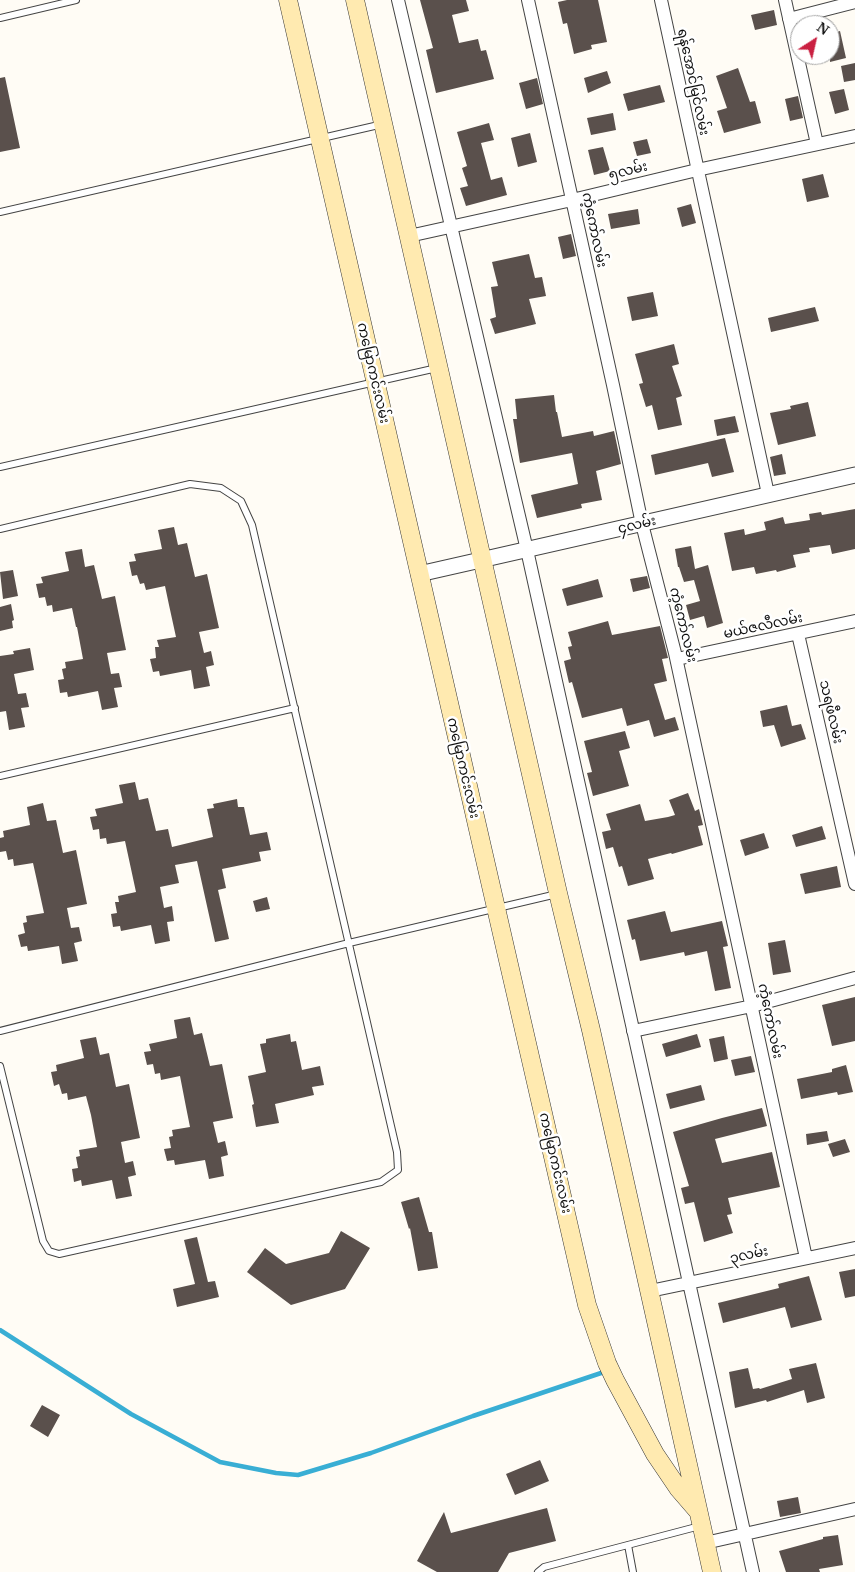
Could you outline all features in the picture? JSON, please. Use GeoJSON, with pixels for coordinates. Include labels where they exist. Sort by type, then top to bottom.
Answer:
{"type":"FeatureCollection","features":[{"type":"Feature","properties":{"kind":"main road","name":"ကမြောကင်းလမ်း"},"geometry":{"type":"LineString","coordinates":[[288,0],[586,1305],[606,1362],[615,1380],[655,1454],[702,1527]]}},
{"type":"Feature","properties":{"kind":"main road","name":"ကမြောကင်းလမ်း"},"geometry":{"type":"LineString","coordinates":[[355,0],[558,894],[594,1040],[712,1572]]}},
{"type":"Feature","properties":{"kind":"street"},"geometry":{"type":"LineString","coordinates":[[398,0],[527,550],[753,1572]]}},
{"type":"Feature","properties":{"kind":"street","name":"ကံ့ကော်လမ်း"},"geometry":{"type":"LineString","coordinates":[[528,0],[642,524],[677,659],[806,1258]]}},
{"type":"Feature","properties":{"kind":"street","name":"ရန်အောင်မြင်လမ်း"},"geometry":{"type":"LineString","coordinates":[[661,0],[768,494]]}},
{"type":"Feature","properties":{"kind":"street"},"geometry":{"type":"LineString","coordinates":[[785,0],[817,144]]}},
{"type":"Feature","properties":{"kind":"street"},"geometry":{"type":"LineString","coordinates":[[789,19],[855,2]]}},
{"type":"Feature","properties":{"kind":"street","name":"၅လမ်း"},"geometry":{"type":"LineString","coordinates":[[409,236],[855,136]]}},
{"type":"Feature","properties":{"kind":"street","name":"၄လမ်း"},"geometry":{"type":"LineString","coordinates":[[419,574],[855,475]]}},
{"type":"Feature","properties":{"kind":"street","name":"မယ်ဇလီလမ်း"},"geometry":{"type":"LineString","coordinates":[[677,659],[855,621]]}},
{"type":"Feature","properties":{"kind":"street","name":"သရဖီလမ်း"},"geometry":{"type":"LineString","coordinates":[[798,634],[855,884]]}},
{"type":"Feature","properties":{"kind":"street"},"geometry":{"type":"LineString","coordinates":[[633,1030],[752,1006],[855,978]]}},
{"type":"Feature","properties":{"kind":"street","name":"၃လမ်း"},"geometry":{"type":"LineString","coordinates":[[650,1291],[855,1248]]}},
{"type":"Feature","properties":{"kind":"street"},"geometry":{"type":"LineString","coordinates":[[702,1527],[745,1534],[855,1509]]}},
{"type":"Feature","properties":{"kind":"lane"},"geometry":{"type":"LineString","coordinates":[[0,18],[76,0]]}},
{"type":"Feature","properties":{"kind":"lane"},"geometry":{"type":"LineString","coordinates":[[0,212],[384,123]]}},
{"type":"Feature","properties":{"kind":"lane"},"geometry":{"type":"LineString","coordinates":[[0,467],[438,368]]}},
{"type":"Feature","properties":{"kind":"lane"},"geometry":{"type":"LineString","coordinates":[[0,529],[190,484],[221,488],[241,501],[252,525],[295,708],[397,1152],[398,1170],[381,1182],[59,1254],[48,1251],[43,1241],[0,1066]]}},
{"type":"Feature","properties":{"kind":"lane"},"geometry":{"type":"LineString","coordinates":[[0,776],[295,708]]}},
{"type":"Feature","properties":{"kind":"lane"},"geometry":{"type":"LineString","coordinates":[[0,1030],[348,943],[558,894]]}},
{"type":"Feature","properties":{"kind":"lane"},"geometry":{"type":"LineString","coordinates":[[538,1572],[544,1567],[702,1527]]}},
{"type":"Feature","properties":{"kind":"lane"},"geometry":{"type":"LineString","coordinates":[[628,1545],[633,1572]]}},
{"type":"Feature","properties":{"kind":"building"},"geometry":{"type":"Polygon","coordinates":[[[420,0],[466,0],[469,11],[452,15],[459,43],[478,39],[481,51],[486,50],[494,79],[436,93],[426,50],[433,48],[420,0]]]}},
{"type":"Feature","properties":{"kind":"building"},"geometry":{"type":"Polygon","coordinates":[[[567,0],[598,0],[607,42],[591,45],[592,49],[574,54],[567,23],[563,24],[558,2],[567,0]]]}},
{"type":"Feature","properties":{"kind":"building"},"geometry":{"type":"Polygon","coordinates":[[[774,10],[777,25],[755,30],[751,15],[774,10]]]}},
{"type":"Feature","properties":{"kind":"building"},"geometry":{"type":"Polygon","coordinates":[[[840,31],[846,58],[840,60],[840,31]]]}},
{"type":"Feature","properties":{"kind":"building"},"geometry":{"type":"Polygon","coordinates":[[[855,63],[855,80],[844,82],[841,66],[855,63]]]}},
{"type":"Feature","properties":{"kind":"building"},"geometry":{"type":"Polygon","coordinates":[[[738,68],[750,102],[755,101],[761,123],[724,133],[717,111],[727,108],[716,76],[738,68]]]}},
{"type":"Feature","properties":{"kind":"building"},"geometry":{"type":"Polygon","coordinates":[[[607,71],[611,83],[588,93],[584,78],[607,71]]]}},
{"type":"Feature","properties":{"kind":"building"},"geometry":{"type":"Polygon","coordinates":[[[5,77],[20,148],[0,152],[0,78],[5,77]]]}},
{"type":"Feature","properties":{"kind":"building"},"geometry":{"type":"Polygon","coordinates":[[[537,78],[543,104],[526,109],[519,83],[537,78]]]}},
{"type":"Feature","properties":{"kind":"building"},"geometry":{"type":"Polygon","coordinates":[[[660,85],[665,102],[628,111],[623,94],[660,85]]]}},
{"type":"Feature","properties":{"kind":"building"},"geometry":{"type":"Polygon","coordinates":[[[844,89],[849,110],[835,114],[829,92],[844,89]]]}},
{"type":"Feature","properties":{"kind":"building"},"geometry":{"type":"Polygon","coordinates":[[[798,96],[803,118],[790,121],[785,99],[798,96]]]}},
{"type":"Feature","properties":{"kind":"building"},"geometry":{"type":"Polygon","coordinates":[[[613,113],[616,130],[591,135],[587,118],[613,113]]]}},
{"type":"Feature","properties":{"kind":"building"},"geometry":{"type":"Polygon","coordinates":[[[489,123],[494,140],[481,143],[491,180],[502,177],[507,195],[466,206],[460,188],[468,186],[462,168],[467,166],[457,132],[489,123]]]}},
{"type":"Feature","properties":{"kind":"building"},"geometry":{"type":"Polygon","coordinates":[[[530,133],[537,162],[518,167],[511,138],[530,133]]]}},
{"type":"Feature","properties":{"kind":"building"},"geometry":{"type":"Polygon","coordinates":[[[647,139],[651,153],[637,156],[633,142],[647,139]]]}},
{"type":"Feature","properties":{"kind":"building"},"geometry":{"type":"Polygon","coordinates":[[[603,147],[610,171],[594,175],[588,150],[603,147]]]}},
{"type":"Feature","properties":{"kind":"building"},"geometry":{"type":"Polygon","coordinates":[[[823,174],[829,197],[807,202],[802,179],[823,174]]]}},
{"type":"Feature","properties":{"kind":"building"},"geometry":{"type":"Polygon","coordinates":[[[691,204],[696,223],[682,227],[677,208],[691,204]]]}},
{"type":"Feature","properties":{"kind":"building"},"geometry":{"type":"Polygon","coordinates":[[[638,209],[640,224],[611,229],[608,214],[638,209]]]}},
{"type":"Feature","properties":{"kind":"building"},"geometry":{"type":"Polygon","coordinates":[[[571,234],[576,256],[563,259],[558,237],[571,234]]]}},
{"type":"Feature","properties":{"kind":"building"},"geometry":{"type":"Polygon","coordinates":[[[529,254],[535,278],[542,277],[546,296],[529,299],[536,324],[495,334],[490,319],[496,317],[491,287],[498,286],[492,262],[529,254]]]}},
{"type":"Feature","properties":{"kind":"building"},"geometry":{"type":"Polygon","coordinates":[[[653,292],[658,316],[632,321],[627,297],[653,292]]]}},
{"type":"Feature","properties":{"kind":"building"},"geometry":{"type":"Polygon","coordinates":[[[815,307],[819,321],[771,332],[768,318],[815,307]]]}},
{"type":"Feature","properties":{"kind":"building"},"geometry":{"type":"Polygon","coordinates":[[[674,344],[679,364],[672,366],[682,396],[676,398],[682,425],[658,430],[652,405],[646,407],[639,384],[643,383],[635,354],[674,344]]]}},
{"type":"Feature","properties":{"kind":"building"},"geometry":{"type":"Polygon","coordinates":[[[554,395],[562,437],[593,431],[594,436],[614,431],[621,464],[596,471],[602,500],[581,504],[582,508],[537,518],[531,495],[578,484],[572,453],[520,463],[513,419],[517,419],[515,399],[554,395]]]}},
{"type":"Feature","properties":{"kind":"building"},"geometry":{"type":"Polygon","coordinates":[[[808,402],[816,436],[778,445],[770,413],[791,409],[790,406],[808,402]]]}},
{"type":"Feature","properties":{"kind":"building"},"geometry":{"type":"Polygon","coordinates":[[[735,416],[739,432],[717,436],[714,420],[735,416]]]}},
{"type":"Feature","properties":{"kind":"building"},"geometry":{"type":"Polygon","coordinates":[[[725,438],[734,472],[712,477],[708,463],[655,475],[651,455],[725,438]]]}},
{"type":"Feature","properties":{"kind":"building"},"geometry":{"type":"Polygon","coordinates":[[[782,454],[786,474],[774,476],[770,457],[782,454]]]}},
{"type":"Feature","properties":{"kind":"building"},"geometry":{"type":"Polygon","coordinates":[[[855,509],[855,549],[832,554],[830,545],[809,548],[810,552],[793,555],[796,567],[777,572],[776,570],[756,574],[754,567],[732,571],[724,533],[744,529],[745,535],[766,530],[764,522],[783,517],[785,524],[810,520],[809,514],[821,512],[822,515],[855,509]]]}},
{"type":"Feature","properties":{"kind":"building"},"geometry":{"type":"Polygon","coordinates":[[[174,527],[178,545],[187,543],[195,577],[207,574],[219,628],[199,632],[204,653],[211,651],[214,665],[206,667],[210,686],[194,689],[191,670],[160,676],[159,671],[153,672],[150,659],[156,658],[155,647],[159,647],[157,640],[176,637],[165,586],[146,590],[144,583],[140,584],[137,575],[132,576],[129,562],[136,561],[134,554],[162,549],[158,530],[174,527]]]}},
{"type":"Feature","properties":{"kind":"building"},"geometry":{"type":"Polygon","coordinates":[[[691,546],[695,569],[708,565],[723,623],[707,628],[704,616],[690,620],[686,605],[700,601],[694,580],[684,582],[678,567],[675,549],[691,546]]]}},
{"type":"Feature","properties":{"kind":"building"},"geometry":{"type":"Polygon","coordinates":[[[82,549],[85,567],[94,565],[102,599],[115,596],[126,650],[107,653],[111,674],[119,673],[122,687],[114,688],[118,707],[102,710],[98,691],[68,697],[67,692],[60,693],[58,680],[64,679],[62,669],[66,668],[65,662],[83,659],[77,627],[72,608],[53,612],[52,605],[47,606],[45,597],[39,598],[36,584],[43,583],[41,577],[69,571],[65,552],[82,549]]]}},
{"type":"Feature","properties":{"kind":"building"},"geometry":{"type":"Polygon","coordinates":[[[13,570],[18,596],[3,599],[0,572],[13,570]]]}},
{"type":"Feature","properties":{"kind":"building"},"geometry":{"type":"Polygon","coordinates":[[[647,576],[650,588],[633,592],[630,579],[647,576]]]}},
{"type":"Feature","properties":{"kind":"building"},"geometry":{"type":"Polygon","coordinates":[[[598,579],[603,597],[567,606],[562,589],[598,579]]]}},
{"type":"Feature","properties":{"kind":"building"},"geometry":{"type":"Polygon","coordinates":[[[11,604],[14,620],[12,621],[13,628],[0,631],[0,607],[11,604]]]}},
{"type":"Feature","properties":{"kind":"building"},"geometry":{"type":"Polygon","coordinates":[[[608,621],[612,635],[660,626],[668,658],[662,659],[667,681],[654,684],[665,720],[675,717],[679,730],[654,737],[649,720],[627,726],[622,708],[582,718],[572,682],[569,683],[564,661],[571,659],[568,647],[572,646],[568,632],[608,621]]]}},
{"type":"Feature","properties":{"kind":"building"},"geometry":{"type":"Polygon","coordinates":[[[30,648],[34,670],[14,674],[18,694],[26,693],[29,707],[21,708],[25,727],[9,730],[6,711],[0,712],[0,656],[14,654],[13,651],[30,648]]]}},
{"type":"Feature","properties":{"kind":"building"},"geometry":{"type":"Polygon","coordinates":[[[787,705],[792,726],[801,724],[806,739],[781,747],[774,725],[763,727],[760,711],[787,705]]]}},
{"type":"Feature","properties":{"kind":"building"},"geometry":{"type":"Polygon","coordinates":[[[625,731],[630,748],[619,751],[629,786],[593,796],[587,773],[592,772],[584,741],[625,731]]]}},
{"type":"Feature","properties":{"kind":"building"},"geometry":{"type":"Polygon","coordinates":[[[135,782],[139,800],[148,798],[156,831],[168,829],[172,847],[213,837],[207,809],[214,808],[213,804],[237,799],[238,807],[244,807],[250,835],[267,832],[271,850],[259,852],[261,861],[222,869],[226,888],[218,890],[229,939],[215,942],[197,861],[175,865],[179,883],[160,887],[164,908],[172,906],[174,921],[167,922],[170,941],[155,944],[151,925],[121,931],[120,926],[113,927],[111,914],[117,913],[115,902],[119,902],[118,896],[136,892],[125,841],[107,844],[106,838],[100,839],[99,829],[93,830],[90,817],[97,816],[95,809],[123,803],[119,785],[135,782]]]}},
{"type":"Feature","properties":{"kind":"building"},"geometry":{"type":"Polygon","coordinates":[[[688,793],[695,811],[699,809],[703,825],[698,826],[703,845],[648,859],[654,879],[628,886],[622,866],[619,867],[613,847],[606,849],[602,832],[611,830],[606,814],[640,804],[645,821],[668,817],[675,815],[669,800],[688,793]]]}},
{"type":"Feature","properties":{"kind":"building"},"geometry":{"type":"Polygon","coordinates":[[[43,803],[47,821],[56,820],[63,853],[76,850],[87,904],[67,908],[71,928],[79,927],[82,941],[74,943],[78,961],[62,964],[59,946],[28,951],[27,946],[21,947],[18,935],[25,933],[23,923],[27,922],[26,916],[44,913],[37,881],[33,863],[14,866],[13,859],[8,860],[6,851],[0,852],[0,838],[4,837],[3,831],[30,825],[27,807],[43,803]]]}},
{"type":"Feature","properties":{"kind":"building"},"geometry":{"type":"Polygon","coordinates":[[[822,826],[826,839],[796,847],[792,835],[822,826]]]}},
{"type":"Feature","properties":{"kind":"building"},"geometry":{"type":"Polygon","coordinates":[[[764,833],[769,848],[745,856],[740,840],[764,833]]]}},
{"type":"Feature","properties":{"kind":"building"},"geometry":{"type":"Polygon","coordinates":[[[837,866],[841,887],[805,894],[800,874],[837,866]]]}},
{"type":"Feature","properties":{"kind":"building"},"geometry":{"type":"Polygon","coordinates":[[[267,897],[270,909],[256,912],[253,901],[267,897]]]}},
{"type":"Feature","properties":{"kind":"building"},"geometry":{"type":"Polygon","coordinates":[[[665,911],[671,932],[722,921],[728,946],[723,947],[731,988],[715,991],[707,951],[685,956],[684,952],[640,961],[635,939],[632,940],[627,920],[665,911]]]}},
{"type":"Feature","properties":{"kind":"building"},"geometry":{"type":"Polygon","coordinates":[[[785,940],[791,972],[773,975],[768,943],[785,940]]]}},
{"type":"Feature","properties":{"kind":"building"},"geometry":{"type":"Polygon","coordinates":[[[855,997],[855,1041],[832,1046],[822,1005],[855,997]]]}},
{"type":"Feature","properties":{"kind":"building"},"geometry":{"type":"Polygon","coordinates":[[[190,1017],[194,1035],[202,1033],[210,1066],[222,1064],[233,1118],[213,1122],[218,1143],[225,1141],[228,1155],[221,1157],[224,1176],[209,1179],[205,1160],[175,1165],[174,1160],[167,1161],[164,1149],[171,1148],[169,1137],[173,1136],[172,1130],[190,1127],[180,1076],[161,1080],[160,1073],[155,1074],[153,1064],[147,1065],[144,1052],[151,1051],[149,1044],[177,1038],[174,1020],[190,1017]]]}},
{"type":"Feature","properties":{"kind":"building"},"geometry":{"type":"Polygon","coordinates":[[[290,1034],[291,1042],[296,1041],[302,1070],[320,1066],[324,1085],[312,1087],[314,1095],[275,1104],[279,1123],[256,1127],[252,1105],[254,1104],[248,1076],[266,1072],[260,1044],[266,1043],[266,1039],[290,1034]]]}},
{"type":"Feature","properties":{"kind":"building"},"geometry":{"type":"Polygon","coordinates":[[[697,1034],[701,1047],[666,1057],[662,1044],[697,1034]]]}},
{"type":"Feature","properties":{"kind":"building"},"geometry":{"type":"Polygon","coordinates":[[[724,1036],[728,1059],[714,1062],[709,1039],[724,1036]]]}},
{"type":"Feature","properties":{"kind":"building"},"geometry":{"type":"Polygon","coordinates":[[[96,1037],[100,1055],[109,1053],[116,1087],[129,1084],[140,1138],[121,1142],[125,1163],[133,1161],[136,1175],[128,1177],[132,1196],[116,1199],[112,1180],[82,1186],[81,1180],[74,1182],[72,1169],[78,1168],[76,1157],[80,1156],[79,1150],[97,1147],[91,1115],[86,1096],[68,1100],[67,1093],[62,1094],[59,1084],[54,1086],[51,1072],[57,1071],[56,1065],[84,1058],[80,1040],[96,1037]]]}},
{"type":"Feature","properties":{"kind":"building"},"geometry":{"type":"Polygon","coordinates":[[[751,1056],[755,1072],[735,1076],[731,1060],[751,1056]]]}},
{"type":"Feature","properties":{"kind":"building"},"geometry":{"type":"Polygon","coordinates":[[[846,1065],[853,1092],[838,1095],[837,1092],[801,1099],[797,1079],[832,1072],[832,1069],[846,1065]]]}},
{"type":"Feature","properties":{"kind":"building"},"geometry":{"type":"Polygon","coordinates":[[[701,1085],[705,1100],[670,1109],[666,1094],[701,1085]]]}},
{"type":"Feature","properties":{"kind":"building"},"geometry":{"type":"Polygon","coordinates":[[[762,1108],[767,1126],[715,1139],[722,1163],[772,1152],[780,1187],[728,1198],[732,1214],[727,1215],[733,1233],[704,1242],[694,1202],[685,1204],[681,1188],[689,1186],[673,1132],[762,1108]]]}},
{"type":"Feature","properties":{"kind":"building"},"geometry":{"type":"Polygon","coordinates":[[[827,1131],[829,1141],[807,1145],[806,1134],[827,1131]]]}},
{"type":"Feature","properties":{"kind":"building"},"geometry":{"type":"Polygon","coordinates":[[[845,1139],[850,1152],[833,1157],[828,1144],[845,1139]]]}},
{"type":"Feature","properties":{"kind":"building"},"geometry":{"type":"Polygon","coordinates":[[[419,1197],[429,1232],[432,1232],[438,1268],[418,1271],[410,1228],[401,1202],[419,1197]]]}},
{"type":"Feature","properties":{"kind":"building"},"geometry":{"type":"Polygon","coordinates":[[[341,1231],[370,1248],[345,1289],[291,1305],[247,1272],[265,1248],[286,1264],[329,1253],[341,1231]]]}},
{"type":"Feature","properties":{"kind":"building"},"geometry":{"type":"Polygon","coordinates":[[[197,1237],[208,1282],[215,1281],[219,1297],[177,1307],[173,1289],[195,1284],[184,1240],[197,1237]]]}},
{"type":"Feature","properties":{"kind":"building"},"geometry":{"type":"Polygon","coordinates":[[[855,1269],[855,1296],[845,1298],[839,1272],[855,1269]]]}},
{"type":"Feature","properties":{"kind":"building"},"geometry":{"type":"Polygon","coordinates":[[[809,1276],[822,1320],[791,1328],[785,1307],[723,1323],[718,1303],[779,1288],[778,1284],[809,1276]]]}},
{"type":"Feature","properties":{"kind":"building"},"geometry":{"type":"Polygon","coordinates":[[[816,1363],[825,1398],[807,1403],[804,1390],[767,1402],[766,1400],[735,1408],[729,1372],[748,1368],[753,1389],[760,1389],[792,1379],[789,1369],[816,1363]]]}},
{"type":"Feature","properties":{"kind":"building"},"geometry":{"type":"Polygon","coordinates":[[[42,1405],[60,1415],[48,1437],[30,1426],[42,1405]]]}},
{"type":"Feature","properties":{"kind":"building"},"geometry":{"type":"Polygon","coordinates":[[[540,1460],[549,1481],[515,1495],[506,1474],[540,1460]]]}},
{"type":"Feature","properties":{"kind":"building"},"geometry":{"type":"Polygon","coordinates":[[[798,1497],[801,1513],[780,1517],[777,1501],[798,1497]]]}},
{"type":"Feature","properties":{"kind":"building"},"geometry":{"type":"Polygon","coordinates":[[[547,1508],[556,1541],[509,1553],[498,1572],[437,1572],[417,1561],[444,1512],[451,1533],[547,1508]]]}},
{"type":"Feature","properties":{"kind":"building"},"geometry":{"type":"Polygon","coordinates":[[[838,1535],[843,1565],[819,1569],[820,1572],[786,1572],[779,1551],[823,1539],[823,1537],[838,1535]]]}},
{"type":"Feature","properties":{"kind":"waterway"},"geometry":{"type":"LineString","coordinates":[[0,1330],[131,1414],[220,1462],[276,1473],[298,1475],[371,1453],[607,1371]]}}]}
